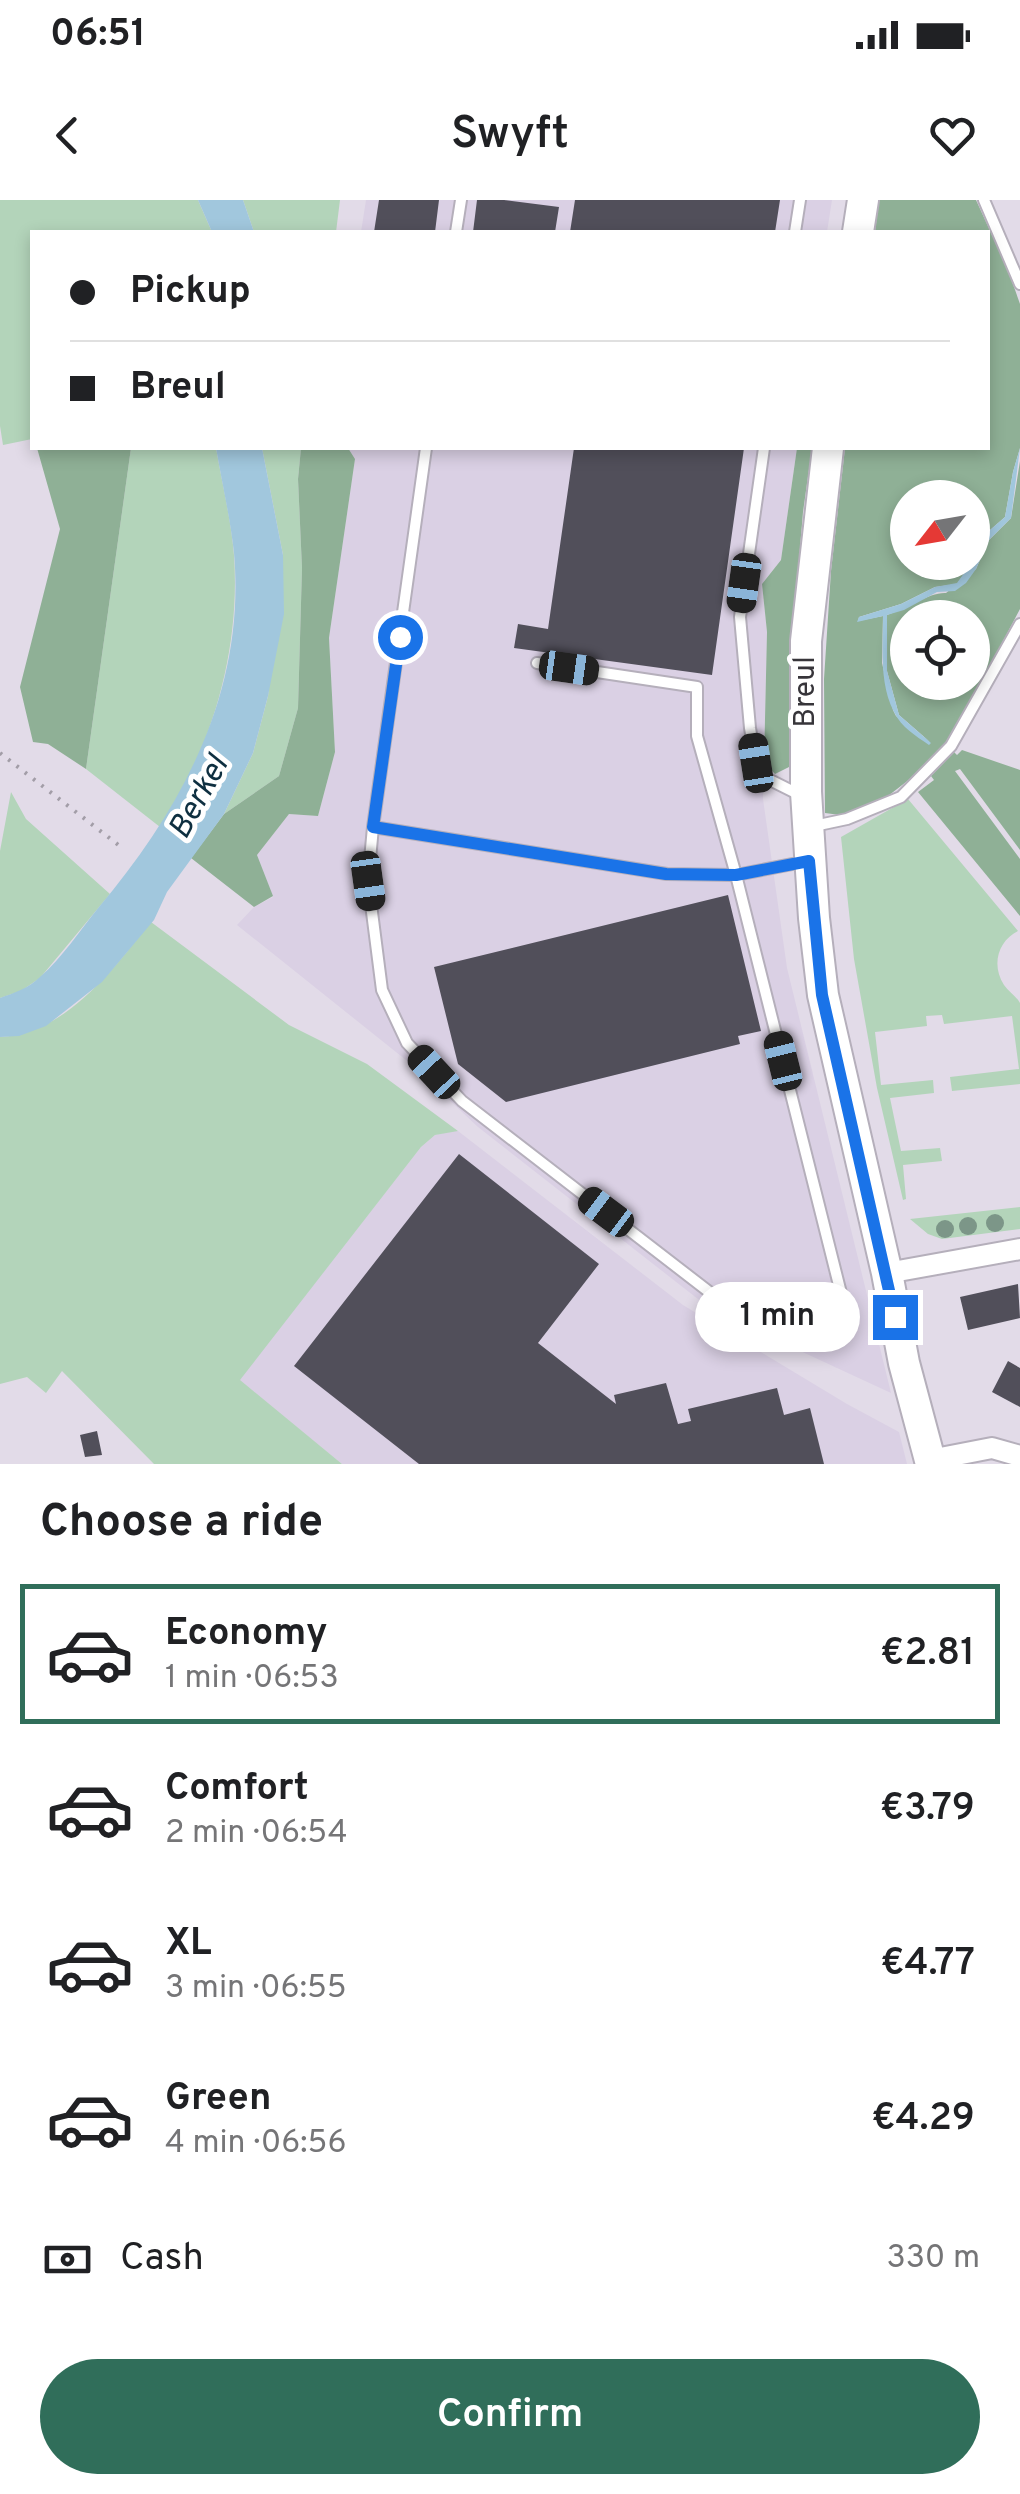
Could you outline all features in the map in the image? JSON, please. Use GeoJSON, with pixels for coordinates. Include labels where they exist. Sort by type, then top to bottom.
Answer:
{"type":"FeatureCollection","features":[{"type":"Feature","properties":{"kind":"main road"},"geometry":{"type":"LineString","coordinates":[[858,230],[863,200]]}},
{"type":"Feature","properties":{"kind":"main road","name":"Breul"},"geometry":{"type":"LineString","coordinates":[[828,450],[806,641],[806,812],[822,995],[904,1363],[930,1462]]}},
{"type":"Feature","properties":{"kind":"street"},"geometry":{"type":"LineString","coordinates":[[887,1273],[1020,1249]]}},
{"type":"Feature","properties":{"kind":"street"},"geometry":{"type":"LineString","coordinates":[[930,1462],[992,1448],[1020,1456]]}},
{"type":"Feature","properties":{"kind":"lane"},"geometry":{"type":"LineString","coordinates":[[456,230],[461,200]]}},
{"type":"Feature","properties":{"kind":"lane"},"geometry":{"type":"LineString","coordinates":[[795,230],[800,200]]}},
{"type":"Feature","properties":{"kind":"lane"},"geometry":{"type":"LineString","coordinates":[[984,200],[1020,284]]}},
{"type":"Feature","properties":{"kind":"lane"},"geometry":{"type":"LineString","coordinates":[[426,450],[368,881],[382,990],[407,1043],[462,1101],[720,1301],[806,1328],[848,1321],[736,875],[696,736],[697,687],[536,664]]}},
{"type":"Feature","properties":{"kind":"lane"},"geometry":{"type":"LineString","coordinates":[[764,450],[740,617],[750,728],[760,772],[806,812],[847,819],[901,796],[952,746],[1020,624]]}},
{"type":"Feature","properties":{"kind":"lane"},"geometry":{"type":"LineString","coordinates":[[373,827],[666,874],[736,875],[809,861]]}},
{"type":"Feature","properties":{"kind":"path"},"geometry":{"type":"LineString","coordinates":[[0,753],[121,848]]}},
{"type":"Feature","properties":{"kind":"shaded area"},"geometry":{"type":"Polygon","coordinates":[[[366,200],[832,200],[827,230],[361,230],[366,200]]]}},
{"type":"Feature","properties":{"kind":"shaded area"},"geometry":{"type":"Polygon","coordinates":[[[349,450],[797,450],[781,560],[762,584],[767,632],[763,799],[787,968],[891,1393],[712,1310],[478,1127],[411,1064],[237,925],[254,907],[273,897],[257,855],[289,814],[318,816],[335,752],[329,638],[355,459],[349,450]]]}},
{"type":"Feature","properties":{"kind":"shaded area"},"geometry":{"type":"Polygon","coordinates":[[[458,1131],[683,1305],[899,1432],[907,1464],[342,1464],[239,1380],[421,1147],[435,1135],[458,1131]]]}},
{"type":"Feature","properties":{"kind":"green space"},"geometry":{"type":"Polygon","coordinates":[[[0,200],[198,200],[211,230],[30,230],[30,439],[3,445],[0,200]]]}},
{"type":"Feature","properties":{"kind":"green space"},"geometry":{"type":"Polygon","coordinates":[[[243,200],[340,200],[336,230],[253,230],[243,200]]]}},
{"type":"Feature","properties":{"kind":"green space"},"geometry":{"type":"Polygon","coordinates":[[[879,200],[976,200],[990,230],[875,230],[879,200]]]}},
{"type":"Feature","properties":{"kind":"green space"},"geometry":{"type":"Polygon","coordinates":[[[990,231],[1020,304],[1020,448],[1005,517],[990,530],[990,480],[890,480],[890,580],[960,580],[909,600],[890,600],[890,607],[859,617],[858,621],[883,616],[882,663],[893,710],[930,742],[899,715],[895,700],[972,700],[939,752],[888,796],[840,815],[825,813],[824,679],[845,450],[990,450],[990,231]]]}},
{"type":"Feature","properties":{"kind":"green space"},"geometry":{"type":"Polygon","coordinates":[[[38,450],[131,450],[86,769],[48,744],[33,742],[20,687],[60,529],[38,450]]]}},
{"type":"Feature","properties":{"kind":"green space"},"geometry":{"type":"Polygon","coordinates":[[[131,450],[216,450],[234,555],[234,609],[227,663],[205,741],[160,827],[86,769],[131,450]]]}},
{"type":"Feature","properties":{"kind":"green space"},"geometry":{"type":"Polygon","coordinates":[[[262,450],[301,450],[298,708],[279,776],[224,814],[253,753],[268,696],[283,555],[262,450]]]}},
{"type":"Feature","properties":{"kind":"green space"},"geometry":{"type":"Polygon","coordinates":[[[301,450],[349,450],[355,459],[329,638],[335,752],[318,816],[289,814],[257,855],[273,896],[254,907],[191,858],[224,814],[279,776],[298,708],[302,568],[298,479],[301,450]]]}},
{"type":"Feature","properties":{"kind":"green space"},"geometry":{"type":"Polygon","coordinates":[[[797,450],[812,450],[792,643],[789,767],[775,774],[764,762],[767,632],[762,584],[781,560],[797,450]]]}},
{"type":"Feature","properties":{"kind":"green space"},"geometry":{"type":"Polygon","coordinates":[[[1020,461],[1020,609],[990,666],[990,600],[921,600],[946,593],[962,580],[990,580],[990,539],[1011,518],[1020,461]]]}},
{"type":"Feature","properties":{"kind":"green space"},"geometry":{"type":"Polygon","coordinates":[[[890,614],[890,682],[887,671],[890,614]]]}},
{"type":"Feature","properties":{"kind":"green space"},"geometry":{"type":"Polygon","coordinates":[[[962,750],[1020,770],[1020,850],[960,769],[955,771],[1020,859],[1020,916],[918,792],[934,780],[931,776],[954,752],[957,755],[962,750]]]}},
{"type":"Feature","properties":{"kind":"green space"},"geometry":{"type":"Polygon","coordinates":[[[11,792],[26,819],[110,894],[40,978],[21,991],[0,998],[0,851],[11,792]]]}},
{"type":"Feature","properties":{"kind":"green space"},"geometry":{"type":"Polygon","coordinates":[[[908,799],[1018,931],[1001,947],[997,962],[1004,985],[1020,1003],[1020,1084],[952,1091],[950,1077],[1019,1069],[1012,1016],[944,1024],[942,1015],[926,1016],[927,1026],[875,1032],[881,1085],[933,1080],[934,1093],[890,1098],[901,1151],[940,1148],[942,1161],[903,1165],[903,1200],[877,1088],[854,959],[841,837],[908,799]]]}},
{"type":"Feature","properties":{"kind":"green space"},"geometry":{"type":"Polygon","coordinates":[[[151,922],[289,1025],[367,1064],[458,1131],[435,1135],[421,1147],[240,1380],[342,1464],[154,1464],[62,1371],[46,1393],[27,1377],[0,1384],[0,1037],[24,1033],[67,1012],[104,978],[151,922]]]}},
{"type":"Feature","properties":{"kind":"green space"},"geometry":{"type":"Polygon","coordinates":[[[1020,1207],[1020,1229],[942,1239],[928,1234],[910,1219],[1020,1207]]]}},
{"type":"Feature","properties":{"kind":"water"},"geometry":{"type":"Polygon","coordinates":[[[198,200],[243,200],[253,230],[211,230],[198,200]]]}},
{"type":"Feature","properties":{"kind":"water"},"geometry":{"type":"Polygon","coordinates":[[[1020,448],[1011,518],[990,539],[990,530],[1005,517],[1020,448]]]}},
{"type":"Feature","properties":{"kind":"water","name":"Berkel"},"geometry":{"type":"Polygon","coordinates":[[[216,450],[262,450],[283,555],[284,614],[253,753],[224,814],[167,892],[154,920],[102,982],[46,1026],[19,1036],[0,1037],[0,998],[36,981],[71,943],[158,828],[203,743],[230,651],[235,603],[228,513],[216,450]]]}},
{"type":"Feature","properties":{"kind":"water"},"geometry":{"type":"Polygon","coordinates":[[[968,580],[955,591],[909,600],[935,587],[968,580]]]}},
{"type":"Feature","properties":{"kind":"water"},"geometry":{"type":"Polygon","coordinates":[[[890,607],[890,700],[895,700],[899,715],[929,745],[909,731],[889,701],[883,665],[883,616],[857,622],[859,617],[890,607]]]}},
{"type":"Feature","properties":{"kind":"building"},"geometry":{"type":"Polygon","coordinates":[[[379,200],[439,200],[435,230],[374,230],[379,200]]]}},
{"type":"Feature","properties":{"kind":"building"},"geometry":{"type":"Polygon","coordinates":[[[477,200],[559,207],[555,230],[473,230],[477,200]]]}},
{"type":"Feature","properties":{"kind":"building"},"geometry":{"type":"Polygon","coordinates":[[[575,200],[780,200],[775,230],[570,230],[575,200]]]}},
{"type":"Feature","properties":{"kind":"building"},"geometry":{"type":"Polygon","coordinates":[[[574,450],[744,450],[712,675],[514,648],[518,624],[548,629],[574,450]]]}},
{"type":"Feature","properties":{"kind":"building"},"geometry":{"type":"Polygon","coordinates":[[[728,895],[761,1031],[738,1036],[740,1044],[506,1102],[458,1064],[434,967],[728,895]]]}},
{"type":"Feature","properties":{"kind":"building"},"geometry":{"type":"Polygon","coordinates":[[[459,1154],[599,1264],[538,1343],[616,1404],[614,1395],[666,1383],[678,1424],[691,1421],[688,1409],[777,1388],[784,1415],[810,1408],[824,1464],[419,1464],[294,1366],[459,1154]]]}},
{"type":"Feature","properties":{"kind":"building"},"geometry":{"type":"Polygon","coordinates":[[[1018,1284],[1020,1318],[968,1330],[960,1297],[1018,1284]]]}},
{"type":"Feature","properties":{"kind":"building"},"geometry":{"type":"Polygon","coordinates":[[[1008,1361],[1020,1368],[1020,1407],[992,1392],[1008,1361]]]}},
{"type":"Feature","properties":{"kind":"building"},"geometry":{"type":"Polygon","coordinates":[[[97,1431],[102,1455],[85,1457],[80,1435],[97,1431]]]}},
{"type":"Feature","properties":{"kind":"route"},"geometry":{"type":"LineString","coordinates":[[400,637],[373,827],[666,874],[736,875],[809,861],[822,995],[895,1317]]}}]}
